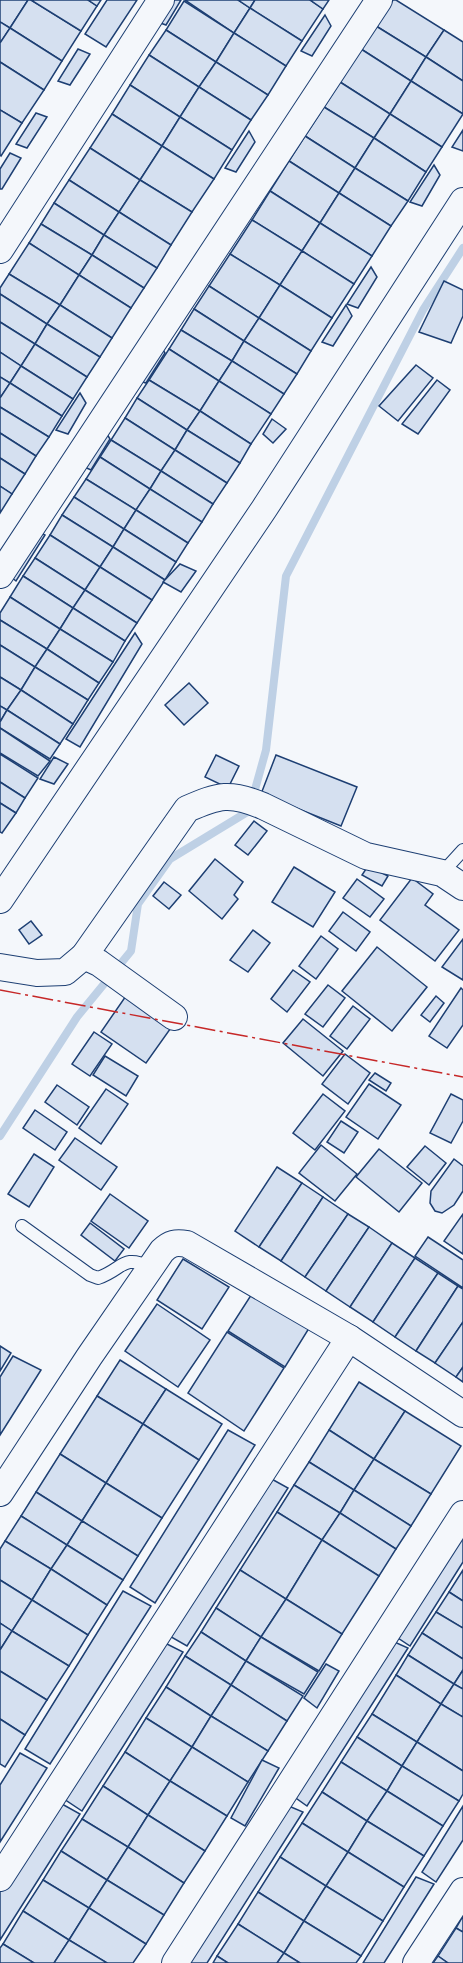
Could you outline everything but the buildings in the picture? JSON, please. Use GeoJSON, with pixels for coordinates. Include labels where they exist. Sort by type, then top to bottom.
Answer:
{"type":"FeatureCollection","features":[{"type":"Feature","properties":{"kind":"street"},"geometry":{"type":"LineString","coordinates":[[0,250],[161,0]]}},
{"type":"Feature","properties":{"kind":"street"},"geometry":{"type":"LineString","coordinates":[[0,575],[378,0]]}},
{"type":"Feature","properties":{"kind":"street"},"geometry":{"type":"LineString","coordinates":[[0,900],[264,509],[463,201]]}},
{"type":"Feature","properties":{"kind":"street"},"geometry":{"type":"LineString","coordinates":[[0,967],[37,973],[65,972],[92,959],[187,809],[226,795],[255,802],[366,856],[441,873],[463,887]]}},
{"type":"Feature","properties":{"kind":"street"},"geometry":{"type":"LineString","coordinates":[[92,959],[174,1017]]}},
{"type":"Feature","properties":{"kind":"street"},"geometry":{"type":"LineString","coordinates":[[0,1493],[89,1357],[151,1268],[168,1245],[176,1242],[187,1244],[349,1338],[463,1414]]}},
{"type":"Feature","properties":{"kind":"street"},"geometry":{"type":"LineString","coordinates":[[0,1878],[349,1338]]}},
{"type":"Feature","properties":{"kind":"street"},"geometry":{"type":"LineString","coordinates":[[175,1963],[463,1514]]}},
{"type":"Feature","properties":{"kind":"street"},"geometry":{"type":"LineString","coordinates":[[416,1963],[463,1891]]}},
{"type":"Feature","properties":{"kind":"lane"},"geometry":{"type":"LineString","coordinates":[[441,873],[463,850]]}},
{"type":"Feature","properties":{"kind":"lane"},"geometry":{"type":"LineString","coordinates":[[22,1226],[90,1275],[98,1278],[127,1262],[136,1261],[151,1268]]}},
{"type":"Feature","properties":{"kind":"waterway"},"geometry":{"type":"LineString","coordinates":[[0,1136],[77,1017],[131,951],[138,904],[170,859],[249,811],[266,750],[286,576],[423,310],[463,248]]}},
{"type":"Feature","properties":{"kind":"power"},"geometry":{"type":"LineString","coordinates":[[0,990],[463,1077]]}}]}
